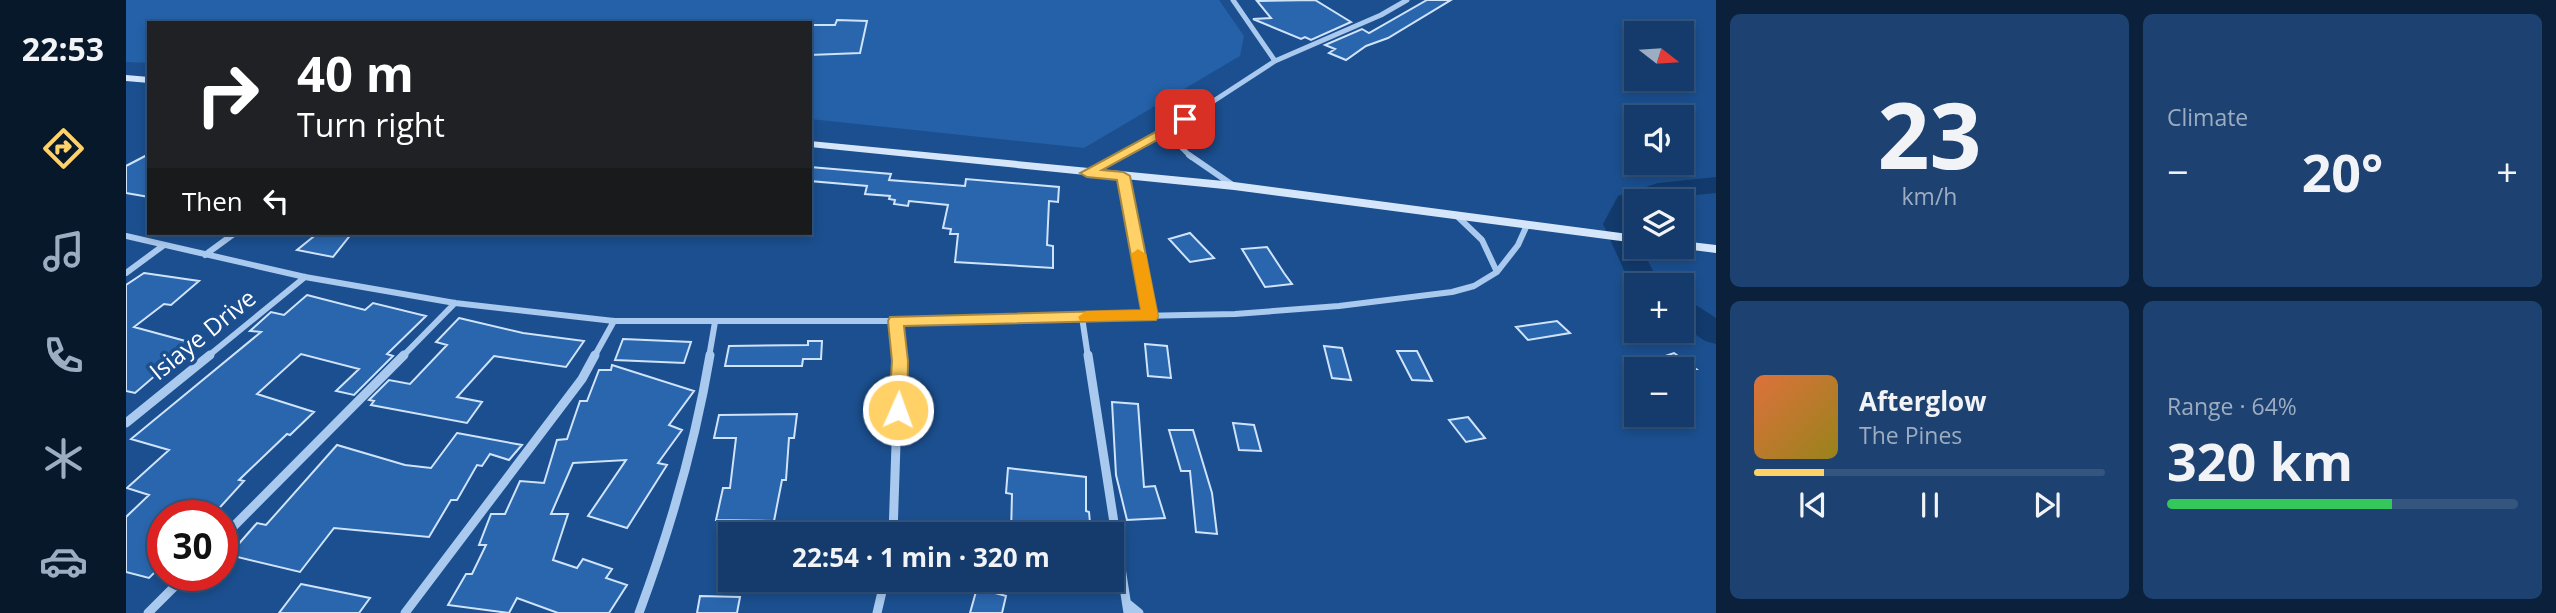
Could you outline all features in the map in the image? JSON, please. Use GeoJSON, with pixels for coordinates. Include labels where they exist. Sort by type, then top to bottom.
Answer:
{"type":"FeatureCollection","features":[{"type":"Feature","properties":{"kind":"main road"},"geometry":{"type":"LineString","coordinates":[[126,78],[147,80]]}},
{"type":"Feature","properties":{"kind":"main road"},"geometry":{"type":"LineString","coordinates":[[812,144],[1234,186],[1624,237]]}},
{"type":"Feature","properties":{"kind":"main road"},"geometry":{"type":"LineString","coordinates":[[1694,246],[1716,249]]}},
{"type":"Feature","properties":{"kind":"street"},"geometry":{"type":"LineString","coordinates":[[1233,0],[1275,61]]}},
{"type":"Feature","properties":{"kind":"street"},"geometry":{"type":"LineString","coordinates":[[1087,173],[1166,132],[1275,61],[1381,15],[1407,0]]}},
{"type":"Feature","properties":{"kind":"street"},"geometry":{"type":"LineString","coordinates":[[1166,132],[1199,164],[1234,186]]}},
{"type":"Feature","properties":{"kind":"street"},"geometry":{"type":"LineString","coordinates":[[1453,213],[1483,240],[1493,256],[1497,272]]}},
{"type":"Feature","properties":{"kind":"street"},"geometry":{"type":"LineString","coordinates":[[126,236],[305,277],[455,303],[614,321],[896,321],[1235,314],[1452,292],[1474,286],[1497,272],[1518,245],[1527,225]]}},
{"type":"Feature","properties":{"kind":"street"},"geometry":{"type":"LineString","coordinates":[[205,255],[231,235]]}},
{"type":"Feature","properties":{"kind":"street"},"geometry":{"type":"LineString","coordinates":[[126,273],[164,245]]}},
{"type":"Feature","properties":{"kind":"street","name":"Isiaye Drive"},"geometry":{"type":"LineString","coordinates":[[126,423],[305,277]]}},
{"type":"Feature","properties":{"kind":"street"},"geometry":{"type":"LineString","coordinates":[[238,522],[455,303]]}},
{"type":"Feature","properties":{"kind":"street"},"geometry":{"type":"LineString","coordinates":[[1082,317],[1128,608],[1139,613]]}},
{"type":"Feature","properties":{"kind":"street"},"geometry":{"type":"LineString","coordinates":[[405,613],[582,379],[614,321]]}},
{"type":"Feature","properties":{"kind":"street"},"geometry":{"type":"LineString","coordinates":[[639,613],[670,530],[701,408],[715,321]]}},
{"type":"Feature","properties":{"kind":"street"},"geometry":{"type":"LineString","coordinates":[[893,522],[900,361],[896,321]]}},
{"type":"Feature","properties":{"kind":"street"},"geometry":{"type":"LineString","coordinates":[[148,613],[170,591]]}},
{"type":"Feature","properties":{"kind":"street"},"geometry":{"type":"LineString","coordinates":[[877,613],[882,592]]}},
{"type":"Feature","properties":{"kind":"lane"},"geometry":{"type":"LineString","coordinates":[[1123,176],[1150,316]]}},
{"type":"Feature","properties":{"kind":"shaded area"},"geometry":{"type":"Polygon","coordinates":[[[126,0],[1219,0],[1244,36],[1240,56],[1084,148],[812,119],[812,21],[147,21],[147,63],[126,62],[126,0]]]}},
{"type":"Feature","properties":{"kind":"building"},"geometry":{"type":"Polygon","coordinates":[[[1315,0],[1351,22],[1311,40],[1305,37],[1301,39],[1253,19],[1271,18],[1257,1],[1315,0]]]}},
{"type":"Feature","properties":{"kind":"building"},"geometry":{"type":"Polygon","coordinates":[[[1427,0],[1451,0],[1388,38],[1366,46],[1346,60],[1329,53],[1335,49],[1325,45],[1362,29],[1369,33],[1427,0]]]}},
{"type":"Feature","properties":{"kind":"building"},"geometry":{"type":"Polygon","coordinates":[[[837,20],[867,21],[860,53],[812,55],[812,25],[835,25],[837,20]]]}},
{"type":"Feature","properties":{"kind":"building"},"geometry":{"type":"Polygon","coordinates":[[[147,155],[147,197],[126,193],[126,166],[147,155]]]}},
{"type":"Feature","properties":{"kind":"building"},"geometry":{"type":"Polygon","coordinates":[[[812,167],[891,174],[889,180],[965,186],[966,179],[1059,187],[1058,202],[1049,201],[1047,245],[1053,246],[1053,268],[955,262],[958,234],[950,234],[951,229],[943,228],[948,205],[909,201],[908,206],[894,204],[895,200],[889,199],[890,196],[865,194],[867,186],[812,181],[812,167]]]}},
{"type":"Feature","properties":{"kind":"building"},"geometry":{"type":"Polygon","coordinates":[[[1190,233],[1214,258],[1190,262],[1169,239],[1190,233]]]}},
{"type":"Feature","properties":{"kind":"building"},"geometry":{"type":"Polygon","coordinates":[[[316,235],[350,235],[333,257],[297,250],[316,235]]]}},
{"type":"Feature","properties":{"kind":"building"},"geometry":{"type":"Polygon","coordinates":[[[1267,247],[1292,284],[1265,287],[1242,249],[1267,247]]]}},
{"type":"Feature","properties":{"kind":"building"},"geometry":{"type":"Polygon","coordinates":[[[144,273],[199,281],[171,305],[164,304],[134,327],[193,343],[135,393],[126,391],[126,285],[144,273]]]}},
{"type":"Feature","properties":{"kind":"building"},"geometry":{"type":"Polygon","coordinates":[[[307,295],[365,310],[373,303],[426,316],[387,354],[393,356],[354,395],[336,391],[359,369],[301,354],[257,394],[314,412],[239,480],[244,481],[227,500],[147,500],[147,577],[126,572],[126,517],[149,495],[127,488],[169,450],[131,439],[261,332],[250,331],[271,312],[284,315],[307,295]]]}},
{"type":"Feature","properties":{"kind":"building"},"geometry":{"type":"Polygon","coordinates":[[[459,318],[523,333],[584,341],[566,367],[494,356],[457,397],[482,402],[467,423],[371,405],[374,401],[369,400],[389,380],[410,384],[447,345],[436,342],[459,318]]]}},
{"type":"Feature","properties":{"kind":"building"},"geometry":{"type":"Polygon","coordinates":[[[1557,321],[1570,333],[1528,340],[1516,327],[1557,321]]]}},
{"type":"Feature","properties":{"kind":"building"},"geometry":{"type":"Polygon","coordinates":[[[623,339],[691,342],[684,363],[615,360],[623,339]]]}},
{"type":"Feature","properties":{"kind":"building"},"geometry":{"type":"Polygon","coordinates":[[[808,341],[822,341],[821,359],[803,359],[802,366],[725,366],[729,346],[808,345],[808,341]]]}},
{"type":"Feature","properties":{"kind":"building"},"geometry":{"type":"Polygon","coordinates":[[[1145,344],[1167,346],[1171,378],[1148,376],[1145,344]]]}},
{"type":"Feature","properties":{"kind":"building"},"geometry":{"type":"Polygon","coordinates":[[[1324,346],[1342,348],[1351,380],[1332,378],[1324,346]]]}},
{"type":"Feature","properties":{"kind":"building"},"geometry":{"type":"Polygon","coordinates":[[[1397,351],[1417,351],[1432,381],[1412,380],[1397,351]]]}},
{"type":"Feature","properties":{"kind":"building"},"geometry":{"type":"Polygon","coordinates":[[[1674,353],[1680,357],[1662,357],[1674,353]]]}},
{"type":"Feature","properties":{"kind":"building"},"geometry":{"type":"Polygon","coordinates":[[[612,365],[694,391],[669,425],[682,430],[658,463],[667,465],[627,528],[588,516],[626,460],[573,463],[551,514],[568,514],[553,560],[577,568],[583,559],[612,569],[606,578],[627,585],[609,613],[558,613],[517,598],[509,613],[448,605],[466,574],[472,574],[486,545],[479,545],[491,514],[505,514],[520,481],[544,483],[557,440],[567,439],[580,401],[587,401],[599,370],[611,370],[612,365]]]}},
{"type":"Feature","properties":{"kind":"building"},"geometry":{"type":"Polygon","coordinates":[[[1112,402],[1138,404],[1144,487],[1155,486],[1165,518],[1127,520],[1116,475],[1112,402]]]}},
{"type":"Feature","properties":{"kind":"building"},"geometry":{"type":"Polygon","coordinates":[[[797,414],[794,438],[789,438],[786,480],[782,480],[774,521],[716,520],[723,488],[730,488],[736,438],[714,438],[719,415],[797,414]]]}},
{"type":"Feature","properties":{"kind":"building"},"geometry":{"type":"Polygon","coordinates":[[[1468,417],[1485,438],[1466,442],[1449,420],[1468,417]]]}},
{"type":"Feature","properties":{"kind":"building"},"geometry":{"type":"Polygon","coordinates":[[[1233,423],[1254,425],[1261,451],[1239,450],[1233,423]]]}},
{"type":"Feature","properties":{"kind":"building"},"geometry":{"type":"Polygon","coordinates":[[[1169,430],[1193,430],[1212,493],[1217,534],[1196,532],[1190,471],[1181,471],[1169,430]]]}},
{"type":"Feature","properties":{"kind":"building"},"geometry":{"type":"Polygon","coordinates":[[[457,433],[522,445],[509,460],[490,454],[482,466],[477,465],[457,500],[451,500],[429,537],[334,528],[300,572],[238,557],[238,545],[257,523],[266,525],[337,445],[405,465],[431,468],[457,433]]]}},
{"type":"Feature","properties":{"kind":"building"},"geometry":{"type":"Polygon","coordinates":[[[1008,468],[1086,477],[1086,511],[1089,512],[1090,522],[1011,522],[1012,494],[1006,493],[1008,468]]]}},
{"type":"Feature","properties":{"kind":"building"},"geometry":{"type":"Polygon","coordinates":[[[301,584],[370,598],[359,613],[279,613],[301,584]]]}},
{"type":"Feature","properties":{"kind":"building"},"geometry":{"type":"Polygon","coordinates":[[[976,592],[1006,596],[1002,613],[970,613],[976,592]]]}},
{"type":"Feature","properties":{"kind":"building"},"geometry":{"type":"Polygon","coordinates":[[[700,596],[740,597],[737,613],[697,613],[700,596]]]}},
{"type":"Feature","properties":{"kind":"waterway"},"geometry":{"type":"LineString","coordinates":[[1639,273],[1616,224],[1627,202],[1658,191],[1716,185]]}},
{"type":"Feature","properties":{"kind":"waterway"},"geometry":{"type":"LineString","coordinates":[[1694,318],[1716,333]]}},
{"type":"Feature","properties":{"kind":"slow traffic"},"geometry":{"type":"LineString","coordinates":[[1086,317],[1150,316],[1138,254]]}},
{"type":"Feature","properties":{"kind":"route"},"geometry":{"type":"LineString","coordinates":[[898,410],[900,361],[896,321],[1150,316],[1123,176],[1087,173],[1166,132],[1185,119]]}}]}
